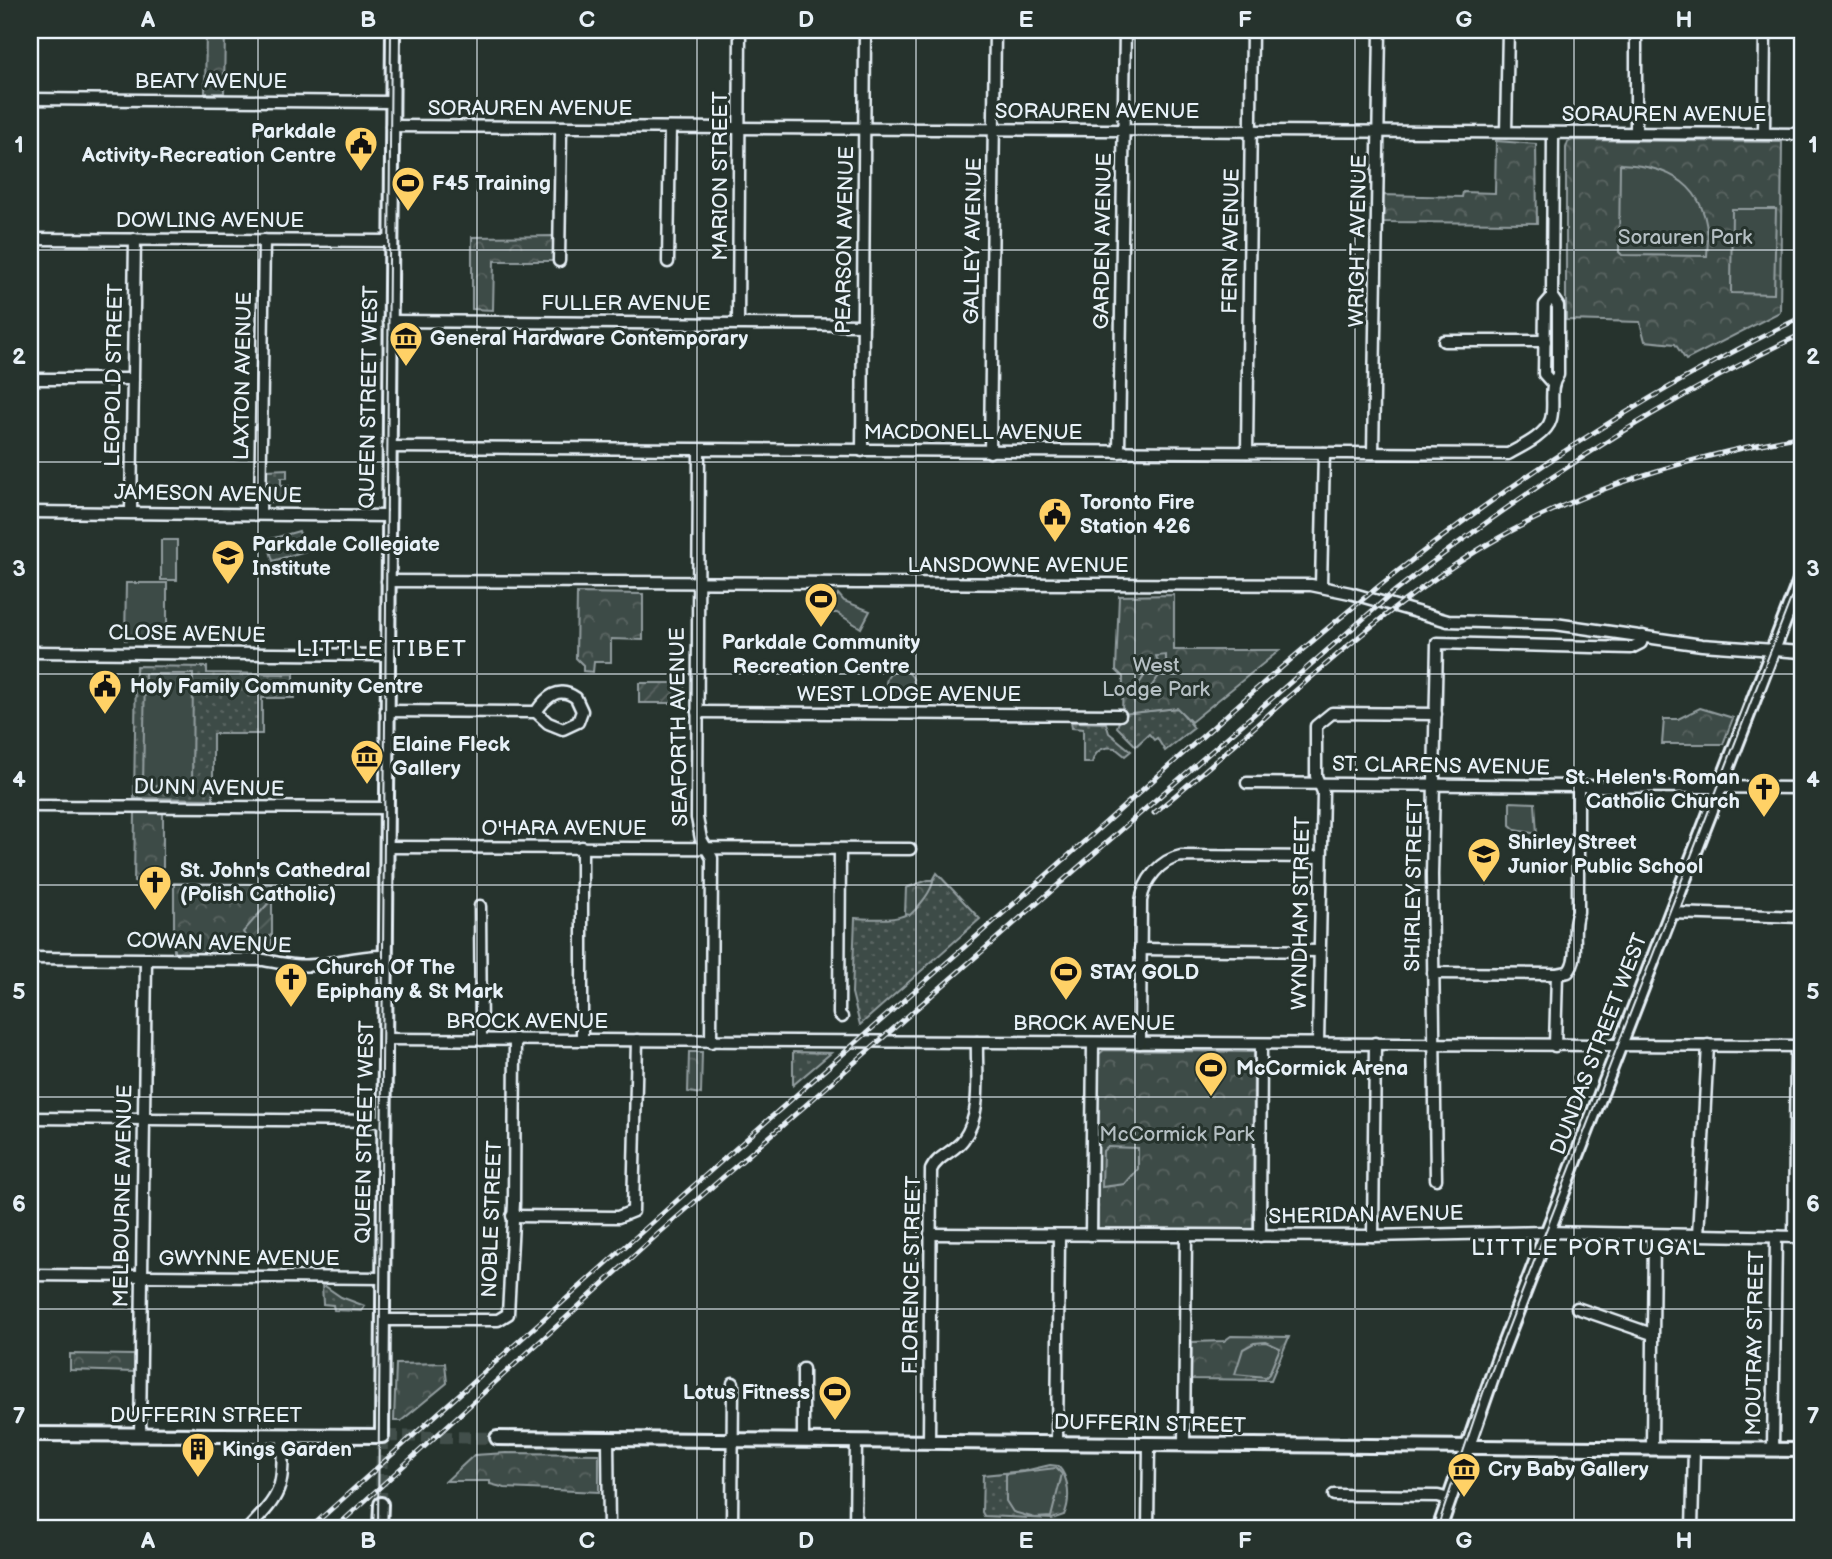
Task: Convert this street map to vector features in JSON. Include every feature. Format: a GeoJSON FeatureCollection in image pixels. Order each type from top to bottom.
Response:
{"type":"FeatureCollection","features":[{"type":"Feature","properties":{"kind":"main road","name":"QUEEN STREET WEST"},"geometry":{"type":"LineString","coordinates":[[382,1436],[387,516],[393,30]]}},
{"type":"Feature","properties":{"kind":"main road","name":"DUNDAS STREET WEST"},"geometry":{"type":"LineString","coordinates":[[1439,1529],[1466,1446],[1547,1233],[1802,575]]}},
{"type":"Feature","properties":{"kind":"main road","name":"DUFFERIN STREET"},"geometry":{"type":"LineString","coordinates":[[30,1434],[382,1436]]}},
{"type":"Feature","properties":{"kind":"main road","name":"DUFFERIN STREET"},"geometry":{"type":"LineString","coordinates":[[497,1438],[1802,1450]]}},
{"type":"Feature","properties":{"kind":"main road"},"geometry":{"type":"LineString","coordinates":[[380,1504],[380,1529]]}},
{"type":"Feature","properties":{"kind":"street","name":"MARION STREET"},"geometry":{"type":"LineString","coordinates":[[737,323],[740,30]]}},
{"type":"Feature","properties":{"kind":"street","name":"PEARSON AVENUE"},"geometry":{"type":"LineString","coordinates":[[862,451],[865,30]]}},
{"type":"Feature","properties":{"kind":"street","name":"GALLEY AVENUE"},"geometry":{"type":"LineString","coordinates":[[990,452],[995,30]]}},
{"type":"Feature","properties":{"kind":"street","name":"GARDEN AVENUE"},"geometry":{"type":"LineString","coordinates":[[1119,452],[1125,30]]}},
{"type":"Feature","properties":{"kind":"street","name":"FERN AVENUE"},"geometry":{"type":"LineString","coordinates":[[1247,452],[1252,30]]}},
{"type":"Feature","properties":{"kind":"street","name":"WRIGHT AVENUE"},"geometry":{"type":"LineString","coordinates":[[1373,453],[1380,30]]}},
{"type":"Feature","properties":{"kind":"street"},"geometry":{"type":"LineString","coordinates":[[1506,132],[1508,30]]}},
{"type":"Feature","properties":{"kind":"street"},"geometry":{"type":"LineString","coordinates":[[1636,30],[1636,133]]}},
{"type":"Feature","properties":{"kind":"street"},"geometry":{"type":"LineString","coordinates":[[1763,133],[1765,30]]}},
{"type":"Feature","properties":{"kind":"street","name":"BEATY AVENUE"},"geometry":{"type":"LineString","coordinates":[[30,99],[392,102]]}},
{"type":"Feature","properties":{"kind":"street","name":"SORAUREN AVENUE"},"geometry":{"type":"LineString","coordinates":[[391,126],[1802,134]]}},
{"type":"Feature","properties":{"kind":"street"},"geometry":{"type":"LineString","coordinates":[[559,261],[561,128]]}},
{"type":"Feature","properties":{"kind":"street"},"geometry":{"type":"LineString","coordinates":[[668,262],[670,128]]}},
{"type":"Feature","properties":{"kind":"street"},"geometry":{"type":"LineString","coordinates":[[1552,297],[1545,305],[1545,374],[1552,383],[1558,375],[1558,306],[1552,297],[1553,132]]}},
{"type":"Feature","properties":{"kind":"street","name":"DOWLING AVENUE"},"geometry":{"type":"LineString","coordinates":[[30,239],[391,241]]}},
{"type":"Feature","properties":{"kind":"street","name":"LEOPOLD STREET"},"geometry":{"type":"LineString","coordinates":[[131,512],[135,239]]}},
{"type":"Feature","properties":{"kind":"street","name":"LAXTON AVENUE"},"geometry":{"type":"LineString","coordinates":[[260,513],[264,240]]}},
{"type":"Feature","properties":{"kind":"street","name":"FULLER AVENUE"},"geometry":{"type":"LineString","coordinates":[[389,321],[863,325]]}},
{"type":"Feature","properties":{"kind":"street"},"geometry":{"type":"LineString","coordinates":[[1444,341],[1545,341]]}},
{"type":"Feature","properties":{"kind":"street"},"geometry":{"type":"LineString","coordinates":[[30,379],[133,379]]}},
{"type":"Feature","properties":{"kind":"street","name":"MACDONELL AVENUE"},"geometry":{"type":"LineString","coordinates":[[388,447],[1507,454],[1529,442],[1548,425],[1551,418],[1552,383]]}},
{"type":"Feature","properties":{"kind":"street","name":"SEAFORTH AVENUE"},"geometry":{"type":"LineString","coordinates":[[699,450],[697,818],[701,839],[712,858],[711,1042]]}},
{"type":"Feature","properties":{"kind":"street"},"geometry":{"type":"LineString","coordinates":[[1321,586],[1324,453]]}},
{"type":"Feature","properties":{"kind":"street","name":"JAMESON AVENUE"},"geometry":{"type":"LineString","coordinates":[[30,512],[387,516]]}},
{"type":"Feature","properties":{"kind":"street","name":"LANSDOWNE AVENUE"},"geometry":{"type":"LineString","coordinates":[[387,581],[1321,586],[1448,621],[1555,624],[1702,645],[1802,652]]}},
{"type":"Feature","properties":{"kind":"street","name":"SHIRLEY STREET"},"geometry":{"type":"LineString","coordinates":[[1436,1179],[1433,973],[1437,643],[1631,648],[1641,643],[1643,636]]}},
{"type":"Feature","properties":{"kind":"street","name":"CLOSE AVENUE"},"geometry":{"type":"LineString","coordinates":[[30,652],[386,655]]}},
{"type":"Feature","properties":{"kind":"street"},"geometry":{"type":"LineString","coordinates":[[386,711],[536,712],[548,723],[563,729],[578,722],[582,711],[576,698],[562,692],[552,695],[536,712]]}},
{"type":"Feature","properties":{"kind":"street","name":"WEST LODGE AVENUE"},"geometry":{"type":"LineString","coordinates":[[697,712],[1120,715]]}},
{"type":"Feature","properties":{"kind":"street","name":"WYNDHAM STREET"},"geometry":{"type":"LineString","coordinates":[[1318,1043],[1323,792],[1316,776],[1316,726],[1327,714],[1436,714]]}},
{"type":"Feature","properties":{"kind":"street","name":"ST. CLARENS AVENUE"},"geometry":{"type":"LineString","coordinates":[[1247,783],[1802,788]]}},
{"type":"Feature","properties":{"kind":"street"},"geometry":{"type":"LineString","coordinates":[[1433,973],[1557,974],[1568,972],[1573,966],[1574,920],[1578,912],[1578,787]]}},
{"type":"Feature","properties":{"kind":"street","name":"DUNN AVENUE"},"geometry":{"type":"LineString","coordinates":[[30,806],[387,808]]}},
{"type":"Feature","properties":{"kind":"street","name":"O'HARA AVENUE"},"geometry":{"type":"LineString","coordinates":[[386,847],[910,849]]}},
{"type":"Feature","properties":{"kind":"street"},"geometry":{"type":"LineString","coordinates":[[582,847],[582,1040]]}},
{"type":"Feature","properties":{"kind":"street"},"geometry":{"type":"LineString","coordinates":[[840,850],[839,1014],[842,1017]]}},
{"type":"Feature","properties":{"kind":"street"},"geometry":{"type":"LineString","coordinates":[[1140,1043],[1142,892],[1155,872],[1173,857],[1321,857]]}},
{"type":"Feature","properties":{"kind":"street"},"geometry":{"type":"LineString","coordinates":[[480,906],[481,1040]]}},
{"type":"Feature","properties":{"kind":"street"},"geometry":{"type":"LineString","coordinates":[[1670,913],[1802,917]]}},
{"type":"Feature","properties":{"kind":"street"},"geometry":{"type":"LineString","coordinates":[[1140,949],[1319,951]]}},
{"type":"Feature","properties":{"kind":"street","name":"COWAN AVENUE"},"geometry":{"type":"LineString","coordinates":[[30,958],[264,960],[293,966],[313,965],[350,957],[386,956]]}},
{"type":"Feature","properties":{"kind":"street","name":"MELBOURNE AVENUE"},"geometry":{"type":"LineString","coordinates":[[140,1434],[146,959]]}},
{"type":"Feature","properties":{"kind":"street"},"geometry":{"type":"LineString","coordinates":[[1555,1046],[1557,974]]}},
{"type":"Feature","properties":{"kind":"street","name":"BROCK AVENUE"},"geometry":{"type":"LineString","coordinates":[[385,1039],[1799,1046]]}},
{"type":"Feature","properties":{"kind":"street","name":"NOBLE STREET"},"geometry":{"type":"LineString","coordinates":[[383,1320],[505,1318],[509,1309],[515,1039]]}},
{"type":"Feature","properties":{"kind":"street"},"geometry":{"type":"LineString","coordinates":[[512,1216],[628,1215],[635,1206],[637,1041]]}},
{"type":"Feature","properties":{"kind":"street","name":"FLORENCE STREET"},"geometry":{"type":"LineString","coordinates":[[929,1441],[931,1170],[938,1160],[966,1136],[975,1113],[977,1042]]}},
{"type":"Feature","properties":{"kind":"street"},"geometry":{"type":"LineString","coordinates":[[1091,1236],[1093,1043]]}},
{"type":"Feature","properties":{"kind":"street"},"geometry":{"type":"LineString","coordinates":[[1373,1236],[1375,1043]]}},
{"type":"Feature","properties":{"kind":"street"},"geometry":{"type":"LineString","coordinates":[[1260,1236],[1261,1044]]}},
{"type":"Feature","properties":{"kind":"street"},"geometry":{"type":"LineString","coordinates":[[1698,1236],[1708,1045]]}},
{"type":"Feature","properties":{"kind":"street","name":"MOUTRAY STREET"},"geometry":{"type":"LineString","coordinates":[[1798,1237],[1799,1046]]}},
{"type":"Feature","properties":{"kind":"street"},"geometry":{"type":"LineString","coordinates":[[30,1118],[385,1121]]}},
{"type":"Feature","properties":{"kind":"street","name":"SHERIDAN AVENUE"},"geometry":{"type":"LineString","coordinates":[[930,1234],[1185,1237],[1547,1233],[1798,1237]]}},
{"type":"Feature","properties":{"kind":"street"},"geometry":{"type":"LineString","coordinates":[[1652,1448],[1654,1235]]}},
{"type":"Feature","properties":{"kind":"street"},"geometry":{"type":"LineString","coordinates":[[1057,1442],[1059,1236]]}},
{"type":"Feature","properties":{"kind":"street"},"geometry":{"type":"LineString","coordinates":[[1184,1444],[1185,1237]]}},
{"type":"Feature","properties":{"kind":"street","name":"MOUTRAY STREET"},"geometry":{"type":"LineString","coordinates":[[1773,1450],[1776,1237]]}},
{"type":"Feature","properties":{"kind":"street","name":"GWYNNE AVENUE"},"geometry":{"type":"LineString","coordinates":[[30,1275],[383,1278]]}},
{"type":"Feature","properties":{"kind":"street"},"geometry":{"type":"LineString","coordinates":[[1577,1308],[1652,1334]]}},
{"type":"Feature","properties":{"kind":"street"},"geometry":{"type":"LineString","coordinates":[[803,1369],[803,1440]]}},
{"type":"Feature","properties":{"kind":"street"},"geometry":{"type":"LineString","coordinates":[[732,1529],[733,1383]]}},
{"type":"Feature","properties":{"kind":"street"},"geometry":{"type":"LineString","coordinates":[[248,1529],[272,1504],[282,1488],[283,1435]]}},
{"type":"Feature","properties":{"kind":"street"},"geometry":{"type":"LineString","coordinates":[[608,1439],[609,1529]]}},
{"type":"Feature","properties":{"kind":"street"},"geometry":{"type":"LineString","coordinates":[[855,1529],[856,1441]]}},
{"type":"Feature","properties":{"kind":"street"},"geometry":{"type":"LineString","coordinates":[[1148,1529],[1149,1444]]}},
{"type":"Feature","properties":{"kind":"street"},"geometry":{"type":"LineString","coordinates":[[1692,1529],[1694,1449]]}},
{"type":"Feature","properties":{"kind":"street"},"geometry":{"type":"LineString","coordinates":[[1334,1495],[1438,1496],[1449,1499]]}},
{"type":"Feature","properties":{"kind":"green space"},"geometry":{"type":"Polygon","coordinates":[[[206,30],[225,30],[224,93],[205,93],[206,30]]]}},
{"type":"Feature","properties":{"kind":"green space"},"geometry":{"type":"Polygon","coordinates":[[[1496,141],[1536,144],[1537,223],[1383,222],[1383,195],[1462,197],[1463,192],[1495,193],[1496,141]]]}},
{"type":"Feature","properties":{"kind":"green space","name":"Sorauren Park"},"geometry":{"type":"Polygon","coordinates":[[[1568,142],[1782,142],[1780,312],[1686,360],[1675,344],[1645,341],[1640,322],[1566,320],[1566,148],[1568,142]]]}},
{"type":"Feature","properties":{"kind":"green space"},"geometry":{"type":"Polygon","coordinates":[[[1620,164],[1659,170],[1688,187],[1698,200],[1704,215],[1707,256],[1622,255],[1619,252],[1620,164]]]}},
{"type":"Feature","properties":{"kind":"green space"},"geometry":{"type":"Polygon","coordinates":[[[1732,209],[1776,209],[1774,294],[1731,293],[1732,209]]]}},
{"type":"Feature","properties":{"kind":"green space"},"geometry":{"type":"Polygon","coordinates":[[[553,236],[553,261],[494,261],[493,310],[472,309],[472,237],[553,236]]]}},
{"type":"Feature","properties":{"kind":"green space"},"geometry":{"type":"Polygon","coordinates":[[[287,469],[287,478],[281,478],[281,486],[289,486],[288,498],[282,503],[271,502],[267,497],[267,470],[287,469]]]}},
{"type":"Feature","properties":{"kind":"green space"},"geometry":{"type":"Polygon","coordinates":[[[299,531],[305,551],[273,561],[267,540],[299,531]]]}},
{"type":"Feature","properties":{"kind":"green space"},"geometry":{"type":"Polygon","coordinates":[[[161,540],[177,540],[177,580],[161,580],[161,540]]]}},
{"type":"Feature","properties":{"kind":"green space"},"geometry":{"type":"Polygon","coordinates":[[[126,583],[167,583],[167,640],[125,640],[126,583]]]}},
{"type":"Feature","properties":{"kind":"green space"},"geometry":{"type":"Polygon","coordinates":[[[577,593],[643,594],[643,640],[611,639],[611,662],[594,662],[593,672],[583,671],[583,665],[576,658],[577,593]]]}},
{"type":"Feature","properties":{"kind":"green space"},"geometry":{"type":"Polygon","coordinates":[[[838,594],[844,601],[870,611],[861,628],[837,613],[830,613],[838,594]]]}},
{"type":"Feature","properties":{"kind":"green space","name":"West Lodge Park"},"geometry":{"type":"Polygon","coordinates":[[[1174,595],[1174,650],[1280,650],[1191,722],[1177,708],[1122,714],[1123,677],[1116,670],[1119,596],[1174,595]]]}},
{"type":"Feature","properties":{"kind":"green space"},"geometry":{"type":"Polygon","coordinates":[[[1166,655],[1166,673],[1161,673],[1146,694],[1145,701],[1136,699],[1139,684],[1152,664],[1156,668],[1159,665],[1156,656],[1166,655]]]}},
{"type":"Feature","properties":{"kind":"green space"},"geometry":{"type":"Polygon","coordinates":[[[136,666],[207,667],[207,673],[294,674],[294,698],[262,698],[262,734],[213,734],[213,799],[134,798],[136,666]]]}},
{"type":"Feature","properties":{"kind":"green space"},"geometry":{"type":"Polygon","coordinates":[[[900,670],[910,674],[914,684],[910,694],[900,698],[890,694],[886,684],[890,674],[900,670]]]}},
{"type":"Feature","properties":{"kind":"green space"},"geometry":{"type":"Polygon","coordinates":[[[145,674],[193,674],[192,786],[143,785],[145,674]]]}},
{"type":"Feature","properties":{"kind":"green space"},"geometry":{"type":"Polygon","coordinates":[[[639,683],[684,683],[684,703],[639,703],[639,683]]]}},
{"type":"Feature","properties":{"kind":"green space"},"geometry":{"type":"Polygon","coordinates":[[[1178,708],[1194,728],[1165,751],[1157,738],[1154,740],[1149,734],[1136,746],[1117,727],[1122,714],[1178,708]]]}},
{"type":"Feature","properties":{"kind":"green space"},"geometry":{"type":"Polygon","coordinates":[[[1700,708],[1733,718],[1723,744],[1662,744],[1664,719],[1678,719],[1700,708]]]}},
{"type":"Feature","properties":{"kind":"green space"},"geometry":{"type":"Polygon","coordinates":[[[1071,722],[1106,723],[1109,733],[1131,751],[1125,756],[1115,748],[1107,748],[1097,752],[1092,763],[1083,763],[1083,729],[1072,728],[1071,722]]]}},
{"type":"Feature","properties":{"kind":"green space"},"geometry":{"type":"Polygon","coordinates":[[[1510,802],[1535,803],[1537,834],[1516,830],[1510,825],[1510,802]]]}},
{"type":"Feature","properties":{"kind":"green space"},"geometry":{"type":"Polygon","coordinates":[[[135,813],[163,813],[163,882],[134,882],[135,813]]]}},
{"type":"Feature","properties":{"kind":"green space"},"geometry":{"type":"Polygon","coordinates":[[[937,873],[980,919],[860,1025],[852,993],[855,918],[888,919],[907,914],[921,900],[937,873]]]}},
{"type":"Feature","properties":{"kind":"green space"},"geometry":{"type":"Polygon","coordinates":[[[933,880],[931,889],[910,915],[905,914],[906,888],[933,880]]]}},
{"type":"Feature","properties":{"kind":"green space"},"geometry":{"type":"Polygon","coordinates":[[[174,883],[272,884],[272,948],[258,948],[257,954],[174,953],[174,883]]]}},
{"type":"Feature","properties":{"kind":"green space"},"geometry":{"type":"Polygon","coordinates":[[[272,899],[272,934],[264,942],[249,942],[243,932],[272,899]]]}},
{"type":"Feature","properties":{"kind":"green space","name":"McCormick Park"},"geometry":{"type":"Polygon","coordinates":[[[1104,1050],[1254,1052],[1253,1229],[1098,1228],[1098,1055],[1104,1050]]]}},
{"type":"Feature","properties":{"kind":"green space"},"geometry":{"type":"Polygon","coordinates":[[[689,1052],[702,1052],[701,1094],[688,1092],[689,1052]]]}},
{"type":"Feature","properties":{"kind":"green space"},"geometry":{"type":"Polygon","coordinates":[[[793,1052],[831,1053],[793,1085],[793,1052]]]}},
{"type":"Feature","properties":{"kind":"green space"},"geometry":{"type":"Polygon","coordinates":[[[1107,1147],[1138,1148],[1138,1169],[1125,1184],[1102,1187],[1103,1151],[1107,1147]]]}},
{"type":"Feature","properties":{"kind":"green space"},"geometry":{"type":"Polygon","coordinates":[[[322,1284],[341,1297],[365,1306],[362,1311],[334,1310],[333,1305],[323,1304],[322,1284]]]}},
{"type":"Feature","properties":{"kind":"green space"},"geometry":{"type":"Polygon","coordinates":[[[1231,1336],[1289,1337],[1271,1380],[1191,1379],[1192,1342],[1224,1341],[1231,1336]]]}},
{"type":"Feature","properties":{"kind":"green space"},"geometry":{"type":"Polygon","coordinates":[[[1266,1342],[1280,1348],[1269,1374],[1266,1377],[1235,1374],[1243,1349],[1254,1343],[1266,1342]]]}},
{"type":"Feature","properties":{"kind":"green space"},"geometry":{"type":"Polygon","coordinates":[[[70,1354],[134,1355],[134,1372],[70,1370],[70,1354]]]}},
{"type":"Feature","properties":{"kind":"green space"},"geometry":{"type":"Polygon","coordinates":[[[445,1363],[447,1383],[401,1421],[394,1421],[396,1364],[445,1363]]]}},
{"type":"Feature","properties":{"kind":"green space"},"geometry":{"type":"Polygon","coordinates":[[[599,1454],[599,1492],[505,1488],[490,1484],[490,1481],[446,1481],[474,1455],[599,1454]]]}},
{"type":"Feature","properties":{"kind":"green space"},"geometry":{"type":"Polygon","coordinates":[[[1058,1466],[1067,1482],[1068,1503],[1064,1515],[1052,1519],[984,1516],[983,1475],[1058,1466]]]}},
{"type":"Feature","properties":{"kind":"green space"},"geometry":{"type":"Polygon","coordinates":[[[1056,1468],[1062,1474],[1051,1517],[1035,1518],[1013,1512],[1006,1501],[1006,1474],[1056,1468]]]}},
{"type":"Feature","properties":{"kind":"tunnel"},"geometry":{"type":"LineString","coordinates":[[381,1504],[382,1436],[497,1438]]}},
{"type":"Feature","properties":{"kind":"tram line"},"geometry":{"type":"LineString","coordinates":[[378,1529],[391,30]]}},
{"type":"Feature","properties":{"kind":"tram line"},"geometry":{"type":"LineString","coordinates":[[1437,1529],[1483,1393],[1802,570]]}},
{"type":"Feature","properties":{"kind":"railway"},"geometry":{"type":"LineString","coordinates":[[309,1529],[1204,735],[1378,587],[1478,511],[1582,440],[1690,375],[1802,317]]}},
{"type":"Feature","properties":{"kind":"railway"},"geometry":{"type":"LineString","coordinates":[[334,1529],[658,1234],[1395,591],[1443,554],[1591,451],[1695,389],[1802,334]]}},
{"type":"Feature","properties":{"kind":"railway"},"geometry":{"type":"LineString","coordinates":[[1154,813],[1316,672],[1400,604],[1488,544],[1563,506],[1640,476],[1721,453],[1802,436]]}},
{"type":"Feature","properties":{"kind":"place","name":"Parkdale Activity-Recreation Centre"},"geometry":{"type":"Point","coordinates":[361,173]}},
{"type":"Feature","properties":{"kind":"place","name":"F45 Training"},"geometry":{"type":"Point","coordinates":[408,213]}},
{"type":"Feature","properties":{"kind":"place","name":"General Hardware Contemporary"},"geometry":{"type":"Point","coordinates":[406,368]}},
{"type":"Feature","properties":{"kind":"place","name":"Toronto Fire Station 426"},"geometry":{"type":"Point","coordinates":[1055,544]}},
{"type":"Feature","properties":{"kind":"place","name":"Parkdale Collegiate Institute"},"geometry":{"type":"Point","coordinates":[228,586]}},
{"type":"Feature","properties":{"kind":"place","name":"Parkdale Community Recreation Centre"},"geometry":{"type":"Point","coordinates":[821,629]}},
{"type":"Feature","properties":{"kind":"place","name":"Holy Family Community Centre"},"geometry":{"type":"Point","coordinates":[105,716]}},
{"type":"Feature","properties":{"kind":"place","name":"Elaine Fleck Gallery"},"geometry":{"type":"Point","coordinates":[367,786]}},
{"type":"Feature","properties":{"kind":"place","name":"St. Helen's Roman Catholic Church"},"geometry":{"type":"Point","coordinates":[1764,819]}},
{"type":"Feature","properties":{"kind":"place","name":"Shirley Street Junior Public School"},"geometry":{"type":"Point","coordinates":[1484,884]}},
{"type":"Feature","properties":{"kind":"place","name":"St. John's Cathedral (Polish Catholic)"},"geometry":{"type":"Point","coordinates":[155,912]}},
{"type":"Feature","properties":{"kind":"place","name":"STAY GOLD"},"geometry":{"type":"Point","coordinates":[1066,1002]}},
{"type":"Feature","properties":{"kind":"place","name":"Church Of The Epiphany & St Mark"},"geometry":{"type":"Point","coordinates":[291,1009]}},
{"type":"Feature","properties":{"kind":"place","name":"McCormick Arena"},"geometry":{"type":"Point","coordinates":[1211,1098]}},
{"type":"Feature","properties":{"kind":"place","name":"Lotus Fitness"},"geometry":{"type":"Point","coordinates":[835,1422]}},
{"type":"Feature","properties":{"kind":"place","name":"Kings Garden"},"geometry":{"type":"Point","coordinates":[198,1479]}},
{"type":"Feature","properties":{"kind":"place","name":"Cry Baby Gallery"},"geometry":{"type":"Point","coordinates":[1464,1499]}},
{"type":"Feature","properties":{"kind":"district","name":"LITTLE TIBET"},"geometry":{"type":"Point","coordinates":[382,649]}},
{"type":"Feature","properties":{"kind":"district","name":"LITTLE PORTUGAL"},"geometry":{"type":"Point","coordinates":[1589,1248]}}]}
